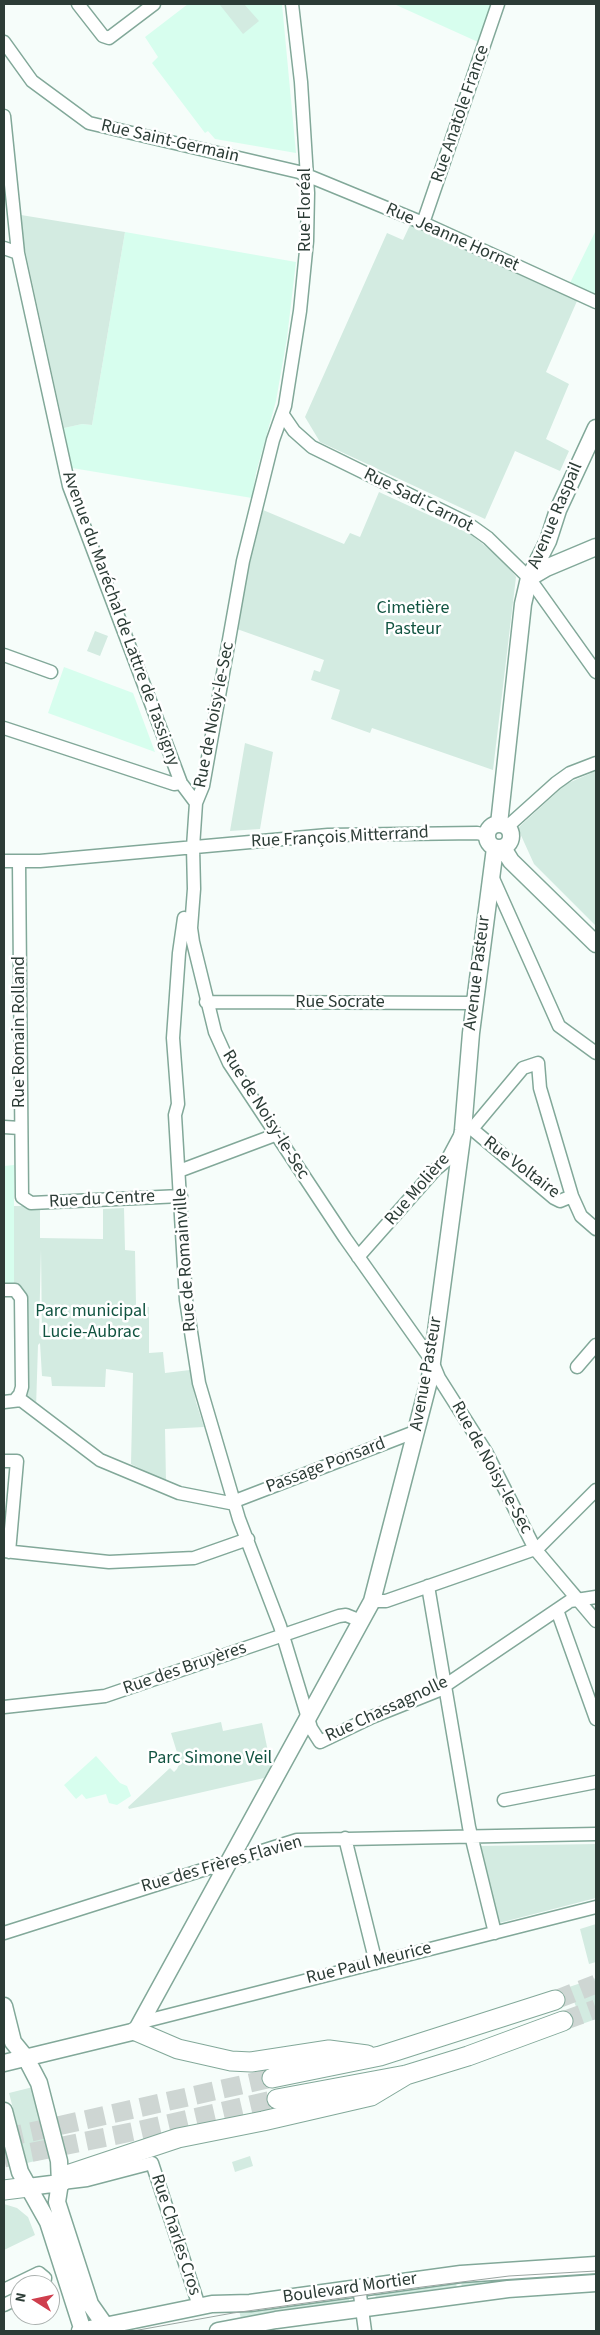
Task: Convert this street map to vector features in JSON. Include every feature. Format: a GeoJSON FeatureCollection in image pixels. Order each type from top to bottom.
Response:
{"type":"FeatureCollection","features":[{"type":"Feature","properties":{"kind":"highway"},"geometry":{"type":"LineString","coordinates":[[272,2078],[380,2056],[555,2000]]}},
{"type":"Feature","properties":{"kind":"highway"},"geometry":{"type":"LineString","coordinates":[[276,2099],[406,2075],[468,2056],[564,2021]]}},
{"type":"Feature","properties":{"kind":"highway"},"geometry":{"type":"LineString","coordinates":[[139,2026],[178,2049],[231,2061],[251,2062],[330,2050],[380,2056]]}},
{"type":"Feature","properties":{"kind":"highway"},"geometry":{"type":"LineString","coordinates":[[60,2183],[70,2174],[178,2138],[371,2096],[406,2075]]}},
{"type":"Feature","properties":{"kind":"highway"},"geometry":{"type":"LineString","coordinates":[[4,2190],[28,2188]]}},
{"type":"Feature","properties":{"kind":"main road","name":"Avenue Raspail"},"geometry":{"type":"LineString","coordinates":[[529,578],[553,529],[558,510],[596,428]]}},
{"type":"Feature","properties":{"kind":"main road"},"geometry":{"type":"LineString","coordinates":[[596,547],[546,568],[529,578],[523,604],[503,825],[492,826],[495,843],[596,944]]}},
{"type":"Feature","properties":{"kind":"main road","name":"Avenue Pasteur"},"geometry":{"type":"LineString","coordinates":[[139,2026],[372,1601],[417,1431],[432,1360],[467,1129],[475,1004],[495,843],[509,844],[511,836],[503,825]]}},
{"type":"Feature","properties":{"kind":"main road"},"geometry":{"type":"LineString","coordinates":[[4,2006],[12,2042],[26,2058],[38,2083],[59,2161],[60,2183],[57,2202],[90,2304],[107,2328]]}},
{"type":"Feature","properties":{"kind":"main road"},"geometry":{"type":"LineString","coordinates":[[4,2063],[139,2026]]}},
{"type":"Feature","properties":{"kind":"main road"},"geometry":{"type":"LineString","coordinates":[[4,2112],[20,2172],[46,2218],[65,2271],[82,2331]]}},
{"type":"Feature","properties":{"kind":"main road"},"geometry":{"type":"LineString","coordinates":[[28,2188],[60,2183]]}},
{"type":"Feature","properties":{"kind":"main road","name":"Boulevard Mortier"},"geometry":{"type":"LineString","coordinates":[[82,2331],[107,2328],[199,2306],[250,2303],[461,2274],[596,2265]]}},
{"type":"Feature","properties":{"kind":"main road","name":"Boulevard Mortier"},"geometry":{"type":"LineString","coordinates":[[218,2331],[276,2326],[362,2308],[508,2289],[596,2283]]}},
{"type":"Feature","properties":{"kind":"street"},"geometry":{"type":"LineString","coordinates":[[78,4],[103,36],[109,38],[154,4]]}},
{"type":"Feature","properties":{"kind":"street","name":"Rue Floréal"},"geometry":{"type":"LineString","coordinates":[[283,415],[294,359],[307,241],[307,175],[301,82],[292,4]]}},
{"type":"Feature","properties":{"kind":"street","name":"Rue Anatole France"},"geometry":{"type":"LineString","coordinates":[[423,223],[498,4]]}},
{"type":"Feature","properties":{"kind":"street","name":"Rue Saint-Germain"},"geometry":{"type":"LineString","coordinates":[[4,42],[32,81],[89,123],[307,175]]}},
{"type":"Feature","properties":{"kind":"street","name":"Avenue du Maréchal de Lattre de Tassigny"},"geometry":{"type":"LineString","coordinates":[[4,116],[18,253],[69,486],[181,783],[196,803]]}},
{"type":"Feature","properties":{"kind":"street","name":"Rue Jeanne Hornet"},"geometry":{"type":"LineString","coordinates":[[307,175],[423,223],[596,302]]}},
{"type":"Feature","properties":{"kind":"street"},"geometry":{"type":"LineString","coordinates":[[4,248],[18,253]]}},
{"type":"Feature","properties":{"kind":"street","name":"Rue Sadi Carnot"},"geometry":{"type":"LineString","coordinates":[[283,415],[301,438],[318,451],[467,523],[501,548],[529,578],[596,672]]}},
{"type":"Feature","properties":{"kind":"street","name":"Rue de Noisy-le-Sec"},"geometry":{"type":"LineString","coordinates":[[283,415],[273,440],[243,561],[203,786],[196,803],[192,847],[194,889],[191,928],[187,942],[215,1032],[229,1063],[358,1257],[432,1360],[439,1378],[486,1452],[535,1549],[596,1621]]}},
{"type":"Feature","properties":{"kind":"street"},"geometry":{"type":"LineString","coordinates":[[4,655],[51,672]]}},
{"type":"Feature","properties":{"kind":"street"},"geometry":{"type":"LineString","coordinates":[[4,728],[174,784],[181,783]]}},
{"type":"Feature","properties":{"kind":"street"},"geometry":{"type":"LineString","coordinates":[[503,825],[570,773],[596,762]]}},
{"type":"Feature","properties":{"kind":"street","name":"Rue François Mitterrand"},"geometry":{"type":"LineString","coordinates":[[4,861],[19,862],[328,835],[477,833],[495,843]]}},
{"type":"Feature","properties":{"kind":"street","name":"Rue Romain Rolland"},"geometry":{"type":"LineString","coordinates":[[19,862],[20,1192],[24,1200]]}},
{"type":"Feature","properties":{"kind":"street"},"geometry":{"type":"LineString","coordinates":[[491,874],[559,1026],[596,1053]]}},
{"type":"Feature","properties":{"kind":"street","name":"Rue de Romainville"},"geometry":{"type":"LineString","coordinates":[[187,942],[173,1038],[186,1300],[199,1383],[235,1502],[283,1635],[308,1716]]}},
{"type":"Feature","properties":{"kind":"street","name":"Rue Socrate"},"geometry":{"type":"LineString","coordinates":[[206,1002],[475,1004]]}},
{"type":"Feature","properties":{"kind":"street","name":"Rue Molière"},"geometry":{"type":"LineString","coordinates":[[358,1257],[435,1170],[447,1160],[467,1129],[523,1068],[538,1063],[540,1088],[572,1196]]}},
{"type":"Feature","properties":{"kind":"street"},"geometry":{"type":"LineString","coordinates":[[4,1127],[20,1128]]}},
{"type":"Feature","properties":{"kind":"street","name":"Rue Voltaire"},"geometry":{"type":"LineString","coordinates":[[467,1129],[554,1198],[560,1201],[572,1196]]}},
{"type":"Feature","properties":{"kind":"street"},"geometry":{"type":"LineString","coordinates":[[179,1171],[276,1135]]}},
{"type":"Feature","properties":{"kind":"street","name":"Rue du Centre"},"geometry":{"type":"LineString","coordinates":[[24,1200],[31,1203],[181,1196]]}},
{"type":"Feature","properties":{"kind":"street"},"geometry":{"type":"LineString","coordinates":[[572,1196],[581,1216],[596,1229]]}},
{"type":"Feature","properties":{"kind":"street"},"geometry":{"type":"LineString","coordinates":[[4,1290],[11,1289],[19,1293],[21,1298],[22,1387],[20,1394],[13,1401],[100,1460],[178,1493],[235,1502]]}},
{"type":"Feature","properties":{"kind":"street"},"geometry":{"type":"LineString","coordinates":[[577,1367],[596,1345]]}},
{"type":"Feature","properties":{"kind":"street","name":"Passage Ponsard"},"geometry":{"type":"LineString","coordinates":[[235,1502],[417,1431]]}},
{"type":"Feature","properties":{"kind":"street"},"geometry":{"type":"LineString","coordinates":[[4,1461],[17,1461],[6,1551],[109,1562],[175,1559],[194,1558],[248,1539]]}},
{"type":"Feature","properties":{"kind":"street"},"geometry":{"type":"LineString","coordinates":[[372,1601],[386,1600],[535,1549],[541,1546],[596,1490]]}},
{"type":"Feature","properties":{"kind":"street"},"geometry":{"type":"LineString","coordinates":[[428,1586],[471,1837],[495,1932]]}},
{"type":"Feature","properties":{"kind":"street","name":"Rue Chassagnolle"},"geometry":{"type":"LineString","coordinates":[[308,1716],[320,1742],[445,1686],[557,1610],[578,1600],[596,1597]]}},
{"type":"Feature","properties":{"kind":"street"},"geometry":{"type":"LineString","coordinates":[[557,1610],[596,1719]]}},
{"type":"Feature","properties":{"kind":"street","name":"Rue des Bruyères"},"geometry":{"type":"LineString","coordinates":[[4,1707],[105,1696],[346,1615],[361,1620]]}},
{"type":"Feature","properties":{"kind":"street"},"geometry":{"type":"LineString","coordinates":[[504,1800],[596,1782]]}},
{"type":"Feature","properties":{"kind":"street","name":"Rue des Frères Flavien"},"geometry":{"type":"LineString","coordinates":[[4,1933],[297,1840],[596,1834]]}},
{"type":"Feature","properties":{"kind":"street"},"geometry":{"type":"LineString","coordinates":[[345,1838],[376,1962]]}},
{"type":"Feature","properties":{"kind":"street","name":"Rue Paul Meurice"},"geometry":{"type":"LineString","coordinates":[[139,2026],[376,1962],[596,1906]]}},
{"type":"Feature","properties":{"kind":"street","name":"Rue Charles Cros"},"geometry":{"type":"LineString","coordinates":[[60,2183],[87,2180],[152,2163],[199,2306]]}},
{"type":"Feature","properties":{"kind":"street"},"geometry":{"type":"LineString","coordinates":[[57,2275],[65,2271]]}},
{"type":"Feature","properties":{"kind":"street"},"geometry":{"type":"LineString","coordinates":[[359,2287],[365,2331]]}},
{"type":"Feature","properties":{"kind":"shaded area"},"geometry":{"type":"Polygon","coordinates":[[[188,4],[282,4],[296,153],[215,139],[208,131],[205,133],[152,63],[158,57],[145,37],[188,4]]]}},
{"type":"Feature","properties":{"kind":"shaded area"},"geometry":{"type":"Polygon","coordinates":[[[394,4],[491,4],[478,42],[394,4]]]}},
{"type":"Feature","properties":{"kind":"shaded area"},"geometry":{"type":"Polygon","coordinates":[[[596,230],[596,295],[570,283],[596,230]]]}},
{"type":"Feature","properties":{"kind":"shaded area"},"geometry":{"type":"Polygon","coordinates":[[[125,232],[296,262],[287,338],[276,401],[256,473],[252,498],[72,468],[64,428],[82,424],[92,425],[125,232]]]}},
{"type":"Feature","properties":{"kind":"shaded area"},"geometry":{"type":"Polygon","coordinates":[[[64,667],[133,693],[155,752],[48,713],[64,667]]]}},
{"type":"Feature","properties":{"kind":"shaded area"},"geometry":{"type":"Polygon","coordinates":[[[14,1165],[14,1282],[11,1285],[4,1286],[4,1166],[14,1165]]]}},
{"type":"Feature","properties":{"kind":"shaded area"},"geometry":{"type":"Polygon","coordinates":[[[96,1756],[120,1783],[127,1786],[131,1796],[117,1805],[109,1803],[106,1794],[86,1799],[82,1794],[76,1799],[64,1785],[96,1756]]]}},
{"type":"Feature","properties":{"kind":"green space"},"geometry":{"type":"Polygon","coordinates":[[[244,4],[259,21],[243,34],[220,5],[244,4]]]}},
{"type":"Feature","properties":{"kind":"green space"},"geometry":{"type":"Polygon","coordinates":[[[21,215],[125,232],[92,425],[82,424],[64,428],[24,245],[21,215]]]}},
{"type":"Feature","properties":{"kind":"green space"},"geometry":{"type":"Polygon","coordinates":[[[410,225],[577,301],[546,372],[569,384],[546,439],[569,451],[560,471],[515,451],[485,519],[320,442],[305,417],[387,233],[403,240],[410,225]]]}},
{"type":"Feature","properties":{"kind":"green space","name":"Cimetière Pasteur"},"geometry":{"type":"Polygon","coordinates":[[[379,492],[470,534],[503,560],[516,577],[493,770],[372,728],[370,733],[331,719],[340,690],[311,680],[314,670],[320,672],[324,660],[237,629],[249,565],[263,510],[344,544],[350,533],[360,537],[379,492]]]}},
{"type":"Feature","properties":{"kind":"green space"},"geometry":{"type":"Polygon","coordinates":[[[95,631],[108,636],[100,656],[87,651],[95,631]]]}},
{"type":"Feature","properties":{"kind":"green space"},"geometry":{"type":"Polygon","coordinates":[[[245,743],[273,752],[260,829],[230,831],[245,743]]]}},
{"type":"Feature","properties":{"kind":"green space"},"geometry":{"type":"Polygon","coordinates":[[[596,771],[596,926],[534,864],[519,831],[519,827],[566,784],[596,771]]]}},
{"type":"Feature","properties":{"kind":"green space","name":"Parc municipal Lucie-Aubrac"},"geometry":{"type":"Polygon","coordinates":[[[14,1206],[40,1206],[40,1238],[103,1239],[103,1209],[124,1208],[125,1250],[135,1251],[136,1305],[149,1307],[149,1353],[163,1352],[165,1373],[190,1370],[196,1402],[204,1427],[165,1429],[166,1482],[131,1464],[133,1373],[106,1369],[105,1387],[52,1386],[51,1377],[42,1376],[40,1343],[38,1345],[36,1408],[23,1398],[23,1288],[11,1285],[14,1282],[14,1206]],[[41,1249],[39,1334],[42,1336],[41,1249]]]}},
{"type":"Feature","properties":{"kind":"green space","name":"Parc Simone Veil"},"geometry":{"type":"Polygon","coordinates":[[[221,1722],[223,1731],[262,1723],[271,1766],[264,1778],[129,1809],[128,1807],[170,1768],[174,1772],[177,1769],[180,1762],[171,1733],[221,1722]]]}},
{"type":"Feature","properties":{"kind":"green space"},"geometry":{"type":"Polygon","coordinates":[[[596,1844],[596,1898],[499,1923],[480,1846],[596,1844]]]}},
{"type":"Feature","properties":{"kind":"green space"},"geometry":{"type":"Polygon","coordinates":[[[596,1924],[596,1962],[589,1964],[580,1929],[596,1924]]]}},
{"type":"Feature","properties":{"kind":"green space"},"geometry":{"type":"Polygon","coordinates":[[[596,1978],[596,2019],[582,2024],[569,1987],[596,1978]]]}},
{"type":"Feature","properties":{"kind":"green space"},"geometry":{"type":"Polygon","coordinates":[[[33,2087],[51,2157],[27,2163],[9,2093],[33,2087]]]}},
{"type":"Feature","properties":{"kind":"green space"},"geometry":{"type":"Polygon","coordinates":[[[250,2156],[253,2166],[235,2172],[232,2162],[250,2156]]]}},
{"type":"Feature","properties":{"kind":"green space"},"geometry":{"type":"Polygon","coordinates":[[[4,2204],[17,2208],[28,2217],[35,2235],[4,2250],[4,2204]]]}},
{"type":"Feature","properties":{"kind":"green space"},"geometry":{"type":"Polygon","coordinates":[[[596,2269],[596,2280],[462,2289],[461,2280],[596,2269]]]}},
{"type":"Feature","properties":{"kind":"green space"},"geometry":{"type":"Polygon","coordinates":[[[456,2281],[457,2290],[376,2300],[375,2292],[456,2281]]]}},
{"type":"Feature","properties":{"kind":"green space"},"geometry":{"type":"Polygon","coordinates":[[[348,2294],[350,2306],[241,2319],[239,2310],[348,2294]]]}},
{"type":"Feature","properties":{"kind":"tunnel"},"geometry":{"type":"LineString","coordinates":[[555,2000],[596,1984]]}},
{"type":"Feature","properties":{"kind":"tunnel"},"geometry":{"type":"LineString","coordinates":[[563,2021],[596,2009]]}},
{"type":"Feature","properties":{"kind":"tunnel"},"geometry":{"type":"LineString","coordinates":[[4,2138],[272,2078]]}},
{"type":"Feature","properties":{"kind":"tunnel"},"geometry":{"type":"LineString","coordinates":[[4,2158],[141,2130],[277,2099]]}},
{"type":"Feature","properties":{"kind":"tram line"},"geometry":{"type":"LineString","coordinates":[[133,2331],[233,2313],[422,2287],[509,2276],[596,2271]]}}]}
